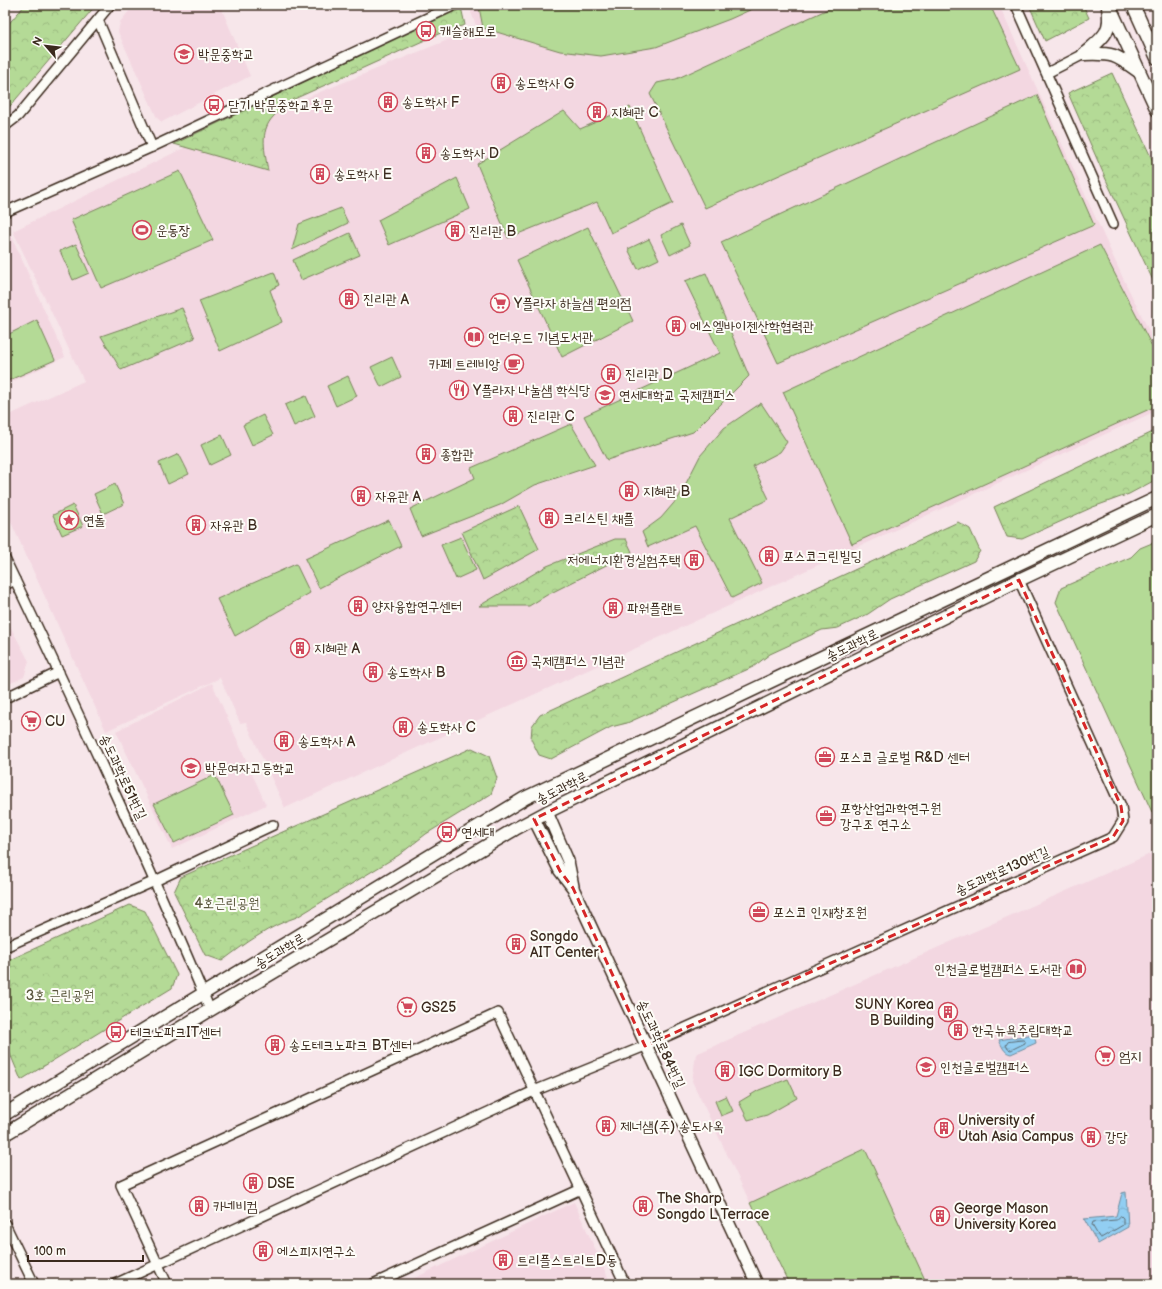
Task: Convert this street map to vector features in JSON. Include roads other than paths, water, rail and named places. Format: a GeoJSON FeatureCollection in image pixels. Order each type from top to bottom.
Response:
{"type":"FeatureCollection","features":[{"type":"Feature","properties":{"kind":"main road"},"geometry":{"type":"LineString","coordinates":[[1084,54],[1104,37],[1108,25],[1108,5]]}},
{"type":"Feature","properties":{"kind":"main road"},"geometry":{"type":"LineString","coordinates":[[1108,5],[1157,110]]}},
{"type":"Feature","properties":{"kind":"main road"},"geometry":{"type":"LineString","coordinates":[[1133,5],[1157,58]]}},
{"type":"Feature","properties":{"kind":"main road"},"geometry":{"type":"LineString","coordinates":[[1084,54],[1103,53],[1114,55],[1121,58],[1140,73]]}},
{"type":"Feature","properties":{"kind":"main road","name":"송도과학로"},"geometry":{"type":"LineString","coordinates":[[5,1114],[525,798],[1157,498]]}},
{"type":"Feature","properties":{"kind":"main road","name":"송도과학로"},"geometry":{"type":"LineString","coordinates":[[5,1134],[210,1010],[547,812],[1019,580],[1157,515]]}},
{"type":"Feature","properties":{"kind":"street"},"geometry":{"type":"LineString","coordinates":[[5,126],[18,116],[110,5]]}},
{"type":"Feature","properties":{"kind":"street"},"geometry":{"type":"LineString","coordinates":[[5,212],[152,147],[455,5]]}},
{"type":"Feature","properties":{"kind":"street"},"geometry":{"type":"LineString","coordinates":[[1016,5],[1113,224]]}},
{"type":"Feature","properties":{"kind":"street"},"geometry":{"type":"LineString","coordinates":[[98,20],[152,147]]}},
{"type":"Feature","properties":{"kind":"street"},"geometry":{"type":"LineString","coordinates":[[1047,73],[1084,54]]}},
{"type":"Feature","properties":{"kind":"street","name":"송도과학로51번길"},"geometry":{"type":"LineString","coordinates":[[5,559],[59,672],[155,881],[210,1010]]}},
{"type":"Feature","properties":{"kind":"street"},"geometry":{"type":"LineString","coordinates":[[5,585],[15,580]]}},
{"type":"Feature","properties":{"kind":"street","name":"송도과학로130번길"},"geometry":{"type":"LineString","coordinates":[[115,1284],[534,1091],[646,1046],[1113,837],[1123,821],[1121,806],[1019,580]]}},
{"type":"Feature","properties":{"kind":"street"},"geometry":{"type":"LineString","coordinates":[[5,698],[59,672]]}},
{"type":"Feature","properties":{"kind":"street"},"geometry":{"type":"LineString","coordinates":[[547,812],[568,861],[573,888]]}},
{"type":"Feature","properties":{"kind":"street","name":"송도과학로84번길"},"geometry":{"type":"LineString","coordinates":[[534,819],[560,871],[573,888],[757,1284]]}},
{"type":"Feature","properties":{"kind":"street"},"geometry":{"type":"LineString","coordinates":[[5,947],[155,881],[274,825]]}},
{"type":"Feature","properties":{"kind":"street"},"geometry":{"type":"LineString","coordinates":[[167,1284],[121,1185],[498,1013],[625,1284]]}},
{"type":"Feature","properties":{"kind":"street"},"geometry":{"type":"LineString","coordinates":[[373,1284],[580,1189]]}},
{"type":"Feature","properties":{"kind":"street"},"geometry":{"type":"LineString","coordinates":[[5,1224],[34,1284]]}},
{"type":"Feature","properties":{"kind":"water"},"geometry":{"type":"Polygon","coordinates":[[[1034,1034],[1036,1043],[1011,1054],[1005,1051],[999,1040],[1034,1034]]]}},
{"type":"Feature","properties":{"kind":"water"},"geometry":{"type":"Polygon","coordinates":[[[1126,1192],[1128,1227],[1098,1244],[1084,1219],[1116,1216],[1122,1193],[1126,1192]]]}},
{"type":"Feature","properties":{"kind":"place","name":"캐슬해모로"},"geometry":{"type":"Point","coordinates":[426,31]}},
{"type":"Feature","properties":{"kind":"place","name":"박문중학교"},"geometry":{"type":"Point","coordinates":[184,54]}},
{"type":"Feature","properties":{"kind":"place","name":"송도학사 G"},"geometry":{"type":"Point","coordinates":[501,83]}},
{"type":"Feature","properties":{"kind":"place","name":"송도학사 F"},"geometry":{"type":"Point","coordinates":[388,102]}},
{"type":"Feature","properties":{"kind":"place","name":"닫기 박문중학교후문"},"geometry":{"type":"Point","coordinates":[214,105]}},
{"type":"Feature","properties":{"kind":"place","name":"지혜관 C"},"geometry":{"type":"Point","coordinates":[597,112]}},
{"type":"Feature","properties":{"kind":"place","name":"송도학사 D"},"geometry":{"type":"Point","coordinates":[426,153]}},
{"type":"Feature","properties":{"kind":"place","name":"송도학사 E"},"geometry":{"type":"Point","coordinates":[320,174]}},
{"type":"Feature","properties":{"kind":"place","name":"운동장"},"geometry":{"type":"Point","coordinates":[142,230]}},
{"type":"Feature","properties":{"kind":"place","name":"진리관 B"},"geometry":{"type":"Point","coordinates":[455,231]}},
{"type":"Feature","properties":{"kind":"place","name":"진리관 A"},"geometry":{"type":"Point","coordinates":[349,299]}},
{"type":"Feature","properties":{"kind":"place","name":"Y플라자 하늘샘 편의점"},"geometry":{"type":"Point","coordinates":[500,303]}},
{"type":"Feature","properties":{"kind":"place","name":"에스엘바이젠산학협력관"},"geometry":{"type":"Point","coordinates":[676,326]}},
{"type":"Feature","properties":{"kind":"place","name":"언더우드 기념도서관"},"geometry":{"type":"Point","coordinates":[474,337]}},
{"type":"Feature","properties":{"kind":"place","name":"카페 트레비앙"},"geometry":{"type":"Point","coordinates":[514,364]}},
{"type":"Feature","properties":{"kind":"place","name":"진리관 D"},"geometry":{"type":"Point","coordinates":[611,374]}},
{"type":"Feature","properties":{"kind":"place","name":"Y플라자 나눌샘 학식당"},"geometry":{"type":"Point","coordinates":[459,390]}},
{"type":"Feature","properties":{"kind":"place","name":"연세대학교 국제캠퍼스"},"geometry":{"type":"Point","coordinates":[605,395]}},
{"type":"Feature","properties":{"kind":"place","name":"진리관 C"},"geometry":{"type":"Point","coordinates":[513,416]}},
{"type":"Feature","properties":{"kind":"place","name":"종합관"},"geometry":{"type":"Point","coordinates":[426,454]}},
{"type":"Feature","properties":{"kind":"place","name":"지혜관 B"},"geometry":{"type":"Point","coordinates":[629,491]}},
{"type":"Feature","properties":{"kind":"place","name":"자유관 A"},"geometry":{"type":"Point","coordinates":[361,496]}},
{"type":"Feature","properties":{"kind":"place","name":"크리스틴 채플"},"geometry":{"type":"Point","coordinates":[549,518]}},
{"type":"Feature","properties":{"kind":"place","name":"연돌"},"geometry":{"type":"Point","coordinates":[69,520]}},
{"type":"Feature","properties":{"kind":"place","name":"자유관 B"},"geometry":{"type":"Point","coordinates":[196,525]}},
{"type":"Feature","properties":{"kind":"place","name":"포스코그린빌딩"},"geometry":{"type":"Point","coordinates":[769,556]}},
{"type":"Feature","properties":{"kind":"place","name":"저에너지환경실험주택"},"geometry":{"type":"Point","coordinates":[694,560]}},
{"type":"Feature","properties":{"kind":"place","name":"양자융합연구센터"},"geometry":{"type":"Point","coordinates":[358,606]}},
{"type":"Feature","properties":{"kind":"place","name":"파워플랜트"},"geometry":{"type":"Point","coordinates":[613,608]}},
{"type":"Feature","properties":{"kind":"place","name":"지혜관 A"},"geometry":{"type":"Point","coordinates":[300,648]}},
{"type":"Feature","properties":{"kind":"place","name":"국제캠퍼스 기념관"},"geometry":{"type":"Point","coordinates":[517,661]}},
{"type":"Feature","properties":{"kind":"place","name":"송도학사 B"},"geometry":{"type":"Point","coordinates":[373,672]}},
{"type":"Feature","properties":{"kind":"place","name":"CU"},"geometry":{"type":"Point","coordinates":[31,721]}},
{"type":"Feature","properties":{"kind":"place","name":"송도학사 C"},"geometry":{"type":"Point","coordinates":[403,727]}},
{"type":"Feature","properties":{"kind":"place","name":"송도학사 A"},"geometry":{"type":"Point","coordinates":[284,741]}},
{"type":"Feature","properties":{"kind":"place","name":"포스코 글로벌 R&D 센터"},"geometry":{"type":"Point","coordinates":[825,757]}},
{"type":"Feature","properties":{"kind":"place","name":"박문여자고등학교"},"geometry":{"type":"Point","coordinates":[191,768]}},
{"type":"Feature","properties":{"kind":"place","name":"포항산업과학연구원 강구조 연구소"},"geometry":{"type":"Point","coordinates":[826,816]}},
{"type":"Feature","properties":{"kind":"place","name":"연세대"},"geometry":{"type":"Point","coordinates":[447,832]}},
{"type":"Feature","properties":{"kind":"place","name":"포스코 인재창조원"},"geometry":{"type":"Point","coordinates":[759,912]}},
{"type":"Feature","properties":{"kind":"place","name":"Songdo AIT Center"},"geometry":{"type":"Point","coordinates":[516,944]}},
{"type":"Feature","properties":{"kind":"place","name":"인천글로벌캠퍼스 도서관"},"geometry":{"type":"Point","coordinates":[1076,969]}},
{"type":"Feature","properties":{"kind":"place","name":"GS25"},"geometry":{"type":"Point","coordinates":[407,1007]}},
{"type":"Feature","properties":{"kind":"place","name":"SUNY Korea B Building"},"geometry":{"type":"Point","coordinates":[948,1012]}},
{"type":"Feature","properties":{"kind":"place","name":"한국뉴욕주립대학교"},"geometry":{"type":"Point","coordinates":[958,1030]}},
{"type":"Feature","properties":{"kind":"place","name":"테크노파크IT센터"},"geometry":{"type":"Point","coordinates":[116,1032]}},
{"type":"Feature","properties":{"kind":"place","name":"송도테크노파크 BT센터"},"geometry":{"type":"Point","coordinates":[275,1045]}},
{"type":"Feature","properties":{"kind":"place","name":"엄지"},"geometry":{"type":"Point","coordinates":[1105,1056]}},
{"type":"Feature","properties":{"kind":"place","name":"인천글로벌캠퍼스"},"geometry":{"type":"Point","coordinates":[926,1067]}},
{"type":"Feature","properties":{"kind":"place","name":"IGC Dormitory B"},"geometry":{"type":"Point","coordinates":[725,1071]}},
{"type":"Feature","properties":{"kind":"place","name":"제너샘(주) 송도사옥"},"geometry":{"type":"Point","coordinates":[606,1126]}},
{"type":"Feature","properties":{"kind":"place","name":"University of Utah Asia Campus"},"geometry":{"type":"Point","coordinates":[944,1128]}},
{"type":"Feature","properties":{"kind":"place","name":"강당"},"geometry":{"type":"Point","coordinates":[1091,1137]}},
{"type":"Feature","properties":{"kind":"place","name":"DSE"},"geometry":{"type":"Point","coordinates":[253,1183]}},
{"type":"Feature","properties":{"kind":"place","name":"카네비컴"},"geometry":{"type":"Point","coordinates":[199,1206]}},
{"type":"Feature","properties":{"kind":"place","name":"The Sharp Songdo L Terrace"},"geometry":{"type":"Point","coordinates":[643,1206]}},
{"type":"Feature","properties":{"kind":"place","name":"George Mason University Korea"},"geometry":{"type":"Point","coordinates":[940,1216]}},
{"type":"Feature","properties":{"kind":"place","name":"에스피지연구소"},"geometry":{"type":"Point","coordinates":[263,1251]}},
{"type":"Feature","properties":{"kind":"place","name":"트리플스트리트D동"},"geometry":{"type":"Point","coordinates":[503,1260]}},
{"type":"Feature","properties":{"kind":"park label","name":"4호근린공원"},"geometry":{"type":"Point","coordinates":[227,903]}},
{"type":"Feature","properties":{"kind":"park label","name":"3호 근린공원"},"geometry":{"type":"Point","coordinates":[60,995]}}]}
